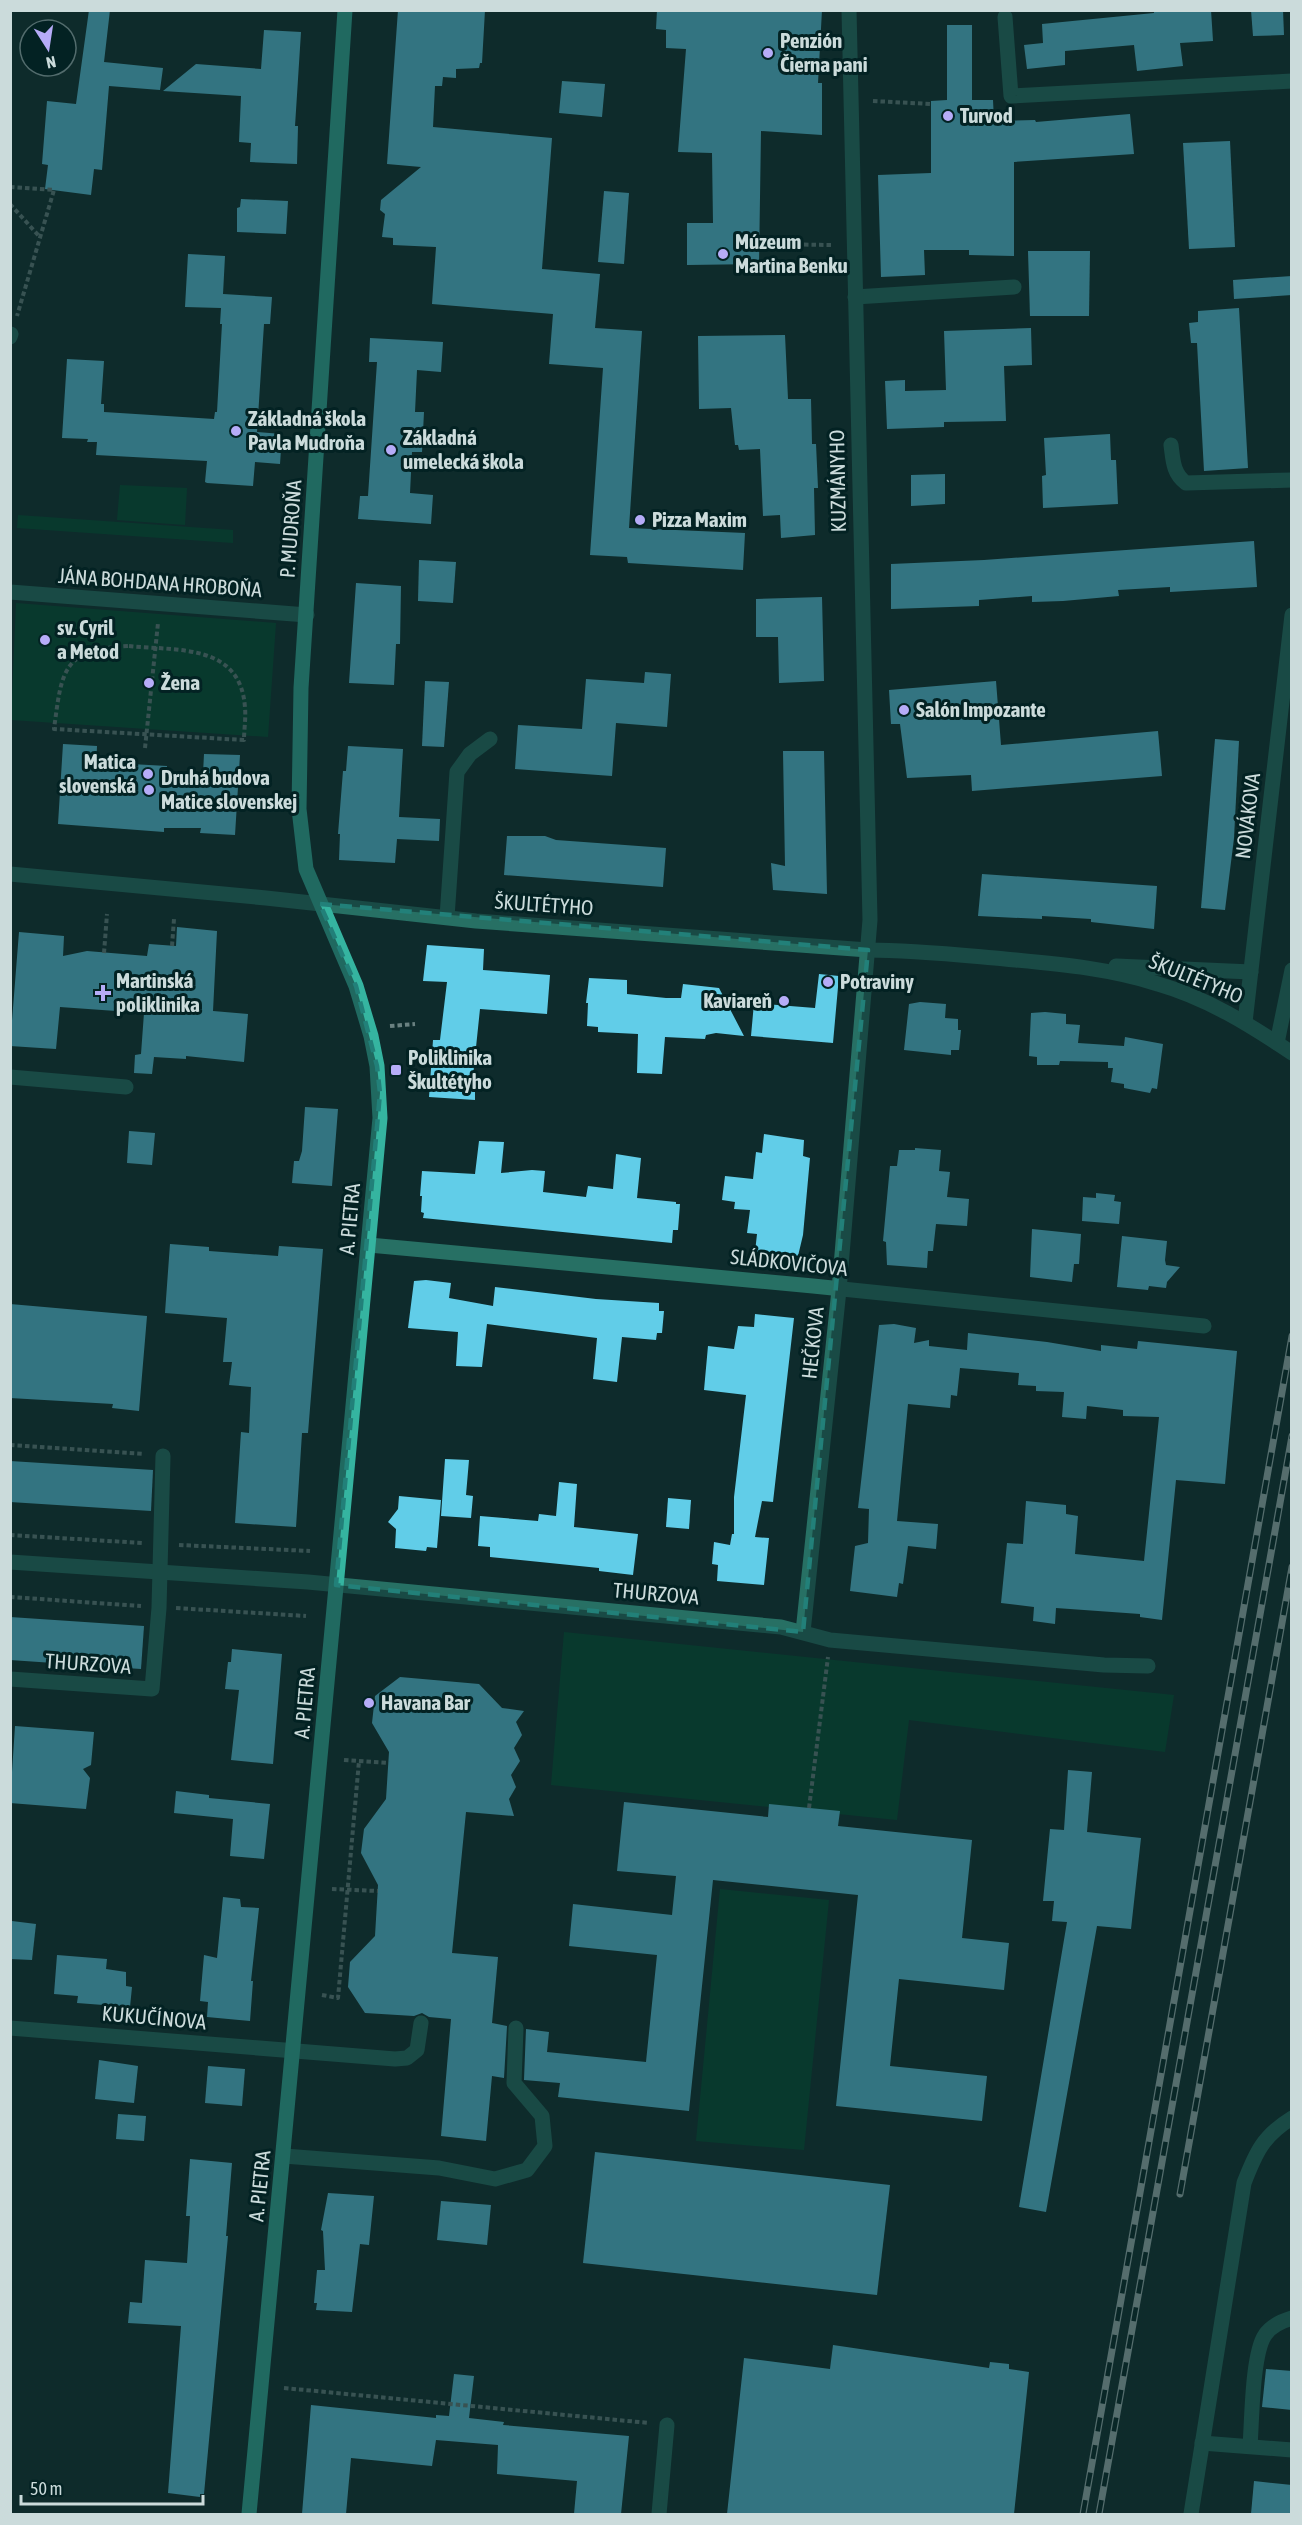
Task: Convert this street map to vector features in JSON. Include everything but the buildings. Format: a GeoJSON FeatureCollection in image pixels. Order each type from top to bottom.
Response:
{"type":"FeatureCollection","features":[{"type":"Feature","properties":{"kind":"main road","name":"P. MUDROŇA"},"geometry":{"type":"LineString","coordinates":[[320,904],[306,869],[298,809],[298,746],[345,10]]}},
{"type":"Feature","properties":{"kind":"main road","name":"A. PIETRA"},"geometry":{"type":"LineString","coordinates":[[249,2514],[380,1118],[377,1066],[356,986],[320,904]]}},
{"type":"Feature","properties":{"kind":"street","name":"KUZMÁNYHO"},"geometry":{"type":"LineString","coordinates":[[849,10],[870,920],[868,950]]}},
{"type":"Feature","properties":{"kind":"street"},"geometry":{"type":"LineString","coordinates":[[1005,17],[1011,96],[1292,81]]}},
{"type":"Feature","properties":{"kind":"street"},"geometry":{"type":"LineString","coordinates":[[855,297],[1014,287]]}},
{"type":"Feature","properties":{"kind":"street"},"geometry":{"type":"LineString","coordinates":[[1171,445],[1175,469],[1186,483],[1292,480]]}},
{"type":"Feature","properties":{"kind":"street","name":"JÁNA BOHDANA HROBOŇA"},"geometry":{"type":"LineString","coordinates":[[10,592],[307,615]]}},
{"type":"Feature","properties":{"kind":"street","name":"NOVÁKOVA"},"geometry":{"type":"LineString","coordinates":[[1245,1022],[1292,615]]}},
{"type":"Feature","properties":{"kind":"street"},"geometry":{"type":"LineString","coordinates":[[447,917],[457,772],[470,754],[490,739]]}},
{"type":"Feature","properties":{"kind":"street","name":"ŠKULTÉTYHO"},"geometry":{"type":"LineString","coordinates":[[10,874],[530,925],[868,950],[901,950],[1076,965],[1251,972]]}},
{"type":"Feature","properties":{"kind":"street","name":"HEČKOVA"},"geometry":{"type":"LineString","coordinates":[[803,1632],[839,1290],[868,950]]}},
{"type":"Feature","properties":{"kind":"street","name":"ŠKULTÉTYHO"},"geometry":{"type":"LineString","coordinates":[[1076,965],[1113,971],[1159,984],[1245,1022],[1292,1053]]}},
{"type":"Feature","properties":{"kind":"street"},"geometry":{"type":"LineString","coordinates":[[1277,1043],[1292,970]]}},
{"type":"Feature","properties":{"kind":"street"},"geometry":{"type":"LineString","coordinates":[[10,1077],[126,1087]]}},
{"type":"Feature","properties":{"kind":"street","name":"SLÁDKOVIČOVA"},"geometry":{"type":"LineString","coordinates":[[369,1245],[1204,1326]]}},
{"type":"Feature","properties":{"kind":"street","name":"THURZOVA"},"geometry":{"type":"LineString","coordinates":[[10,1679],[152,1689],[159,1608],[163,1456]]}},
{"type":"Feature","properties":{"kind":"street","name":"THURZOVA"},"geometry":{"type":"LineString","coordinates":[[10,1562],[336,1585],[781,1627],[830,1640],[1104,1665],[1148,1666]]}},
{"type":"Feature","properties":{"kind":"street","name":"KUKUČÍNOVA"},"geometry":{"type":"LineString","coordinates":[[10,2028],[394,2059],[407,2058],[417,2050],[421,2022]]}},
{"type":"Feature","properties":{"kind":"street"},"geometry":{"type":"LineString","coordinates":[[284,2156],[439,2168],[495,2179],[528,2170],[545,2146],[542,2116],[514,2083],[516,2028]]}},
{"type":"Feature","properties":{"kind":"street"},"geometry":{"type":"LineString","coordinates":[[1191,2514],[1244,2183],[1257,2150],[1275,2128],[1292,2118]]}},
{"type":"Feature","properties":{"kind":"street"},"geometry":{"type":"LineString","coordinates":[[1250,2446],[1258,2351],[1265,2335],[1281,2321],[1292,2318]]}},
{"type":"Feature","properties":{"kind":"street"},"geometry":{"type":"LineString","coordinates":[[659,2514],[667,2425]]}},
{"type":"Feature","properties":{"kind":"street"},"geometry":{"type":"LineString","coordinates":[[1202,2443],[1292,2450]]}},
{"type":"Feature","properties":{"kind":"path"},"geometry":{"type":"LineString","coordinates":[[873,101],[931,104]]}},
{"type":"Feature","properties":{"kind":"path"},"geometry":{"type":"LineString","coordinates":[[10,187],[54,190],[11,335]]}},
{"type":"Feature","properties":{"kind":"path"},"geometry":{"type":"LineString","coordinates":[[10,204],[40,237]]}},
{"type":"Feature","properties":{"kind":"path"},"geometry":{"type":"LineString","coordinates":[[759,244],[832,245]]}},
{"type":"Feature","properties":{"kind":"path"},"geometry":{"type":"LineString","coordinates":[[145,748],[159,604]]}},
{"type":"Feature","properties":{"kind":"path"},"geometry":{"type":"LineString","coordinates":[[129,646],[156,649],[192,651],[215,657],[233,672],[242,688],[245,708],[244,740],[54,729],[60,680],[70,665],[82,654],[104,647],[129,646]]}},
{"type":"Feature","properties":{"kind":"path"},"geometry":{"type":"LineString","coordinates":[[104,952],[107,914]]}},
{"type":"Feature","properties":{"kind":"path"},"geometry":{"type":"LineString","coordinates":[[172,946],[174,919]]}},
{"type":"Feature","properties":{"kind":"path"},"geometry":{"type":"LineString","coordinates":[[390,1026],[415,1024]]}},
{"type":"Feature","properties":{"kind":"path"},"geometry":{"type":"LineString","coordinates":[[10,1445],[163,1456]]}},
{"type":"Feature","properties":{"kind":"path"},"geometry":{"type":"LineString","coordinates":[[809,1808],[828,1656]]}},
{"type":"Feature","properties":{"kind":"path"},"geometry":{"type":"LineString","coordinates":[[344,1760],[389,1763]]}},
{"type":"Feature","properties":{"kind":"path"},"geometry":{"type":"LineString","coordinates":[[322,1995],[338,1998],[359,1761]]}},
{"type":"Feature","properties":{"kind":"path"},"geometry":{"type":"LineString","coordinates":[[332,1888],[378,1891]]}},
{"type":"Feature","properties":{"kind":"path"},"geometry":{"type":"LineString","coordinates":[[284,2388],[667,2425]]}},
{"type":"Feature","properties":{"kind":"highlighted area"},"geometry":{"type":"Polygon","coordinates":[[[320,904],[868,950],[803,1632],[336,1585],[380,1093],[377,1066],[356,986],[320,904]]]}},
{"type":"Feature","properties":{"kind":"green space"},"geometry":{"type":"Polygon","coordinates":[[[120,485],[187,488],[185,525],[117,520],[120,485]]]}},
{"type":"Feature","properties":{"kind":"green space"},"geometry":{"type":"Polygon","coordinates":[[[18,515],[233,530],[233,543],[17,528],[18,515]]]}},
{"type":"Feature","properties":{"kind":"green space"},"geometry":{"type":"Polygon","coordinates":[[[16,603],[276,623],[268,737],[11,720],[16,603]]]}},
{"type":"Feature","properties":{"kind":"green space"},"geometry":{"type":"Polygon","coordinates":[[[564,1632],[1174,1695],[1165,1752],[909,1720],[897,1820],[551,1785],[564,1632]]]}},
{"type":"Feature","properties":{"kind":"green space"},"geometry":{"type":"Polygon","coordinates":[[[720,1889],[829,1900],[804,2150],[696,2141],[720,1889]]]}},
{"type":"Feature","properties":{"kind":"railway"},"geometry":{"type":"LineString","coordinates":[[1083,2514],[1292,1336]]}},
{"type":"Feature","properties":{"kind":"railway"},"geometry":{"type":"LineString","coordinates":[[1099,2514],[1292,1436]]}},
{"type":"Feature","properties":{"kind":"railway"},"geometry":{"type":"LineString","coordinates":[[1180,2194],[1292,1567]]}},
{"type":"Feature","properties":{"kind":"place","name":"Penzión Čierna pani"},"geometry":{"type":"Point","coordinates":[768,53]}},
{"type":"Feature","properties":{"kind":"place","name":"Turvod"},"geometry":{"type":"Point","coordinates":[948,116]}},
{"type":"Feature","properties":{"kind":"place","name":"Múzeum Martina Benku"},"geometry":{"type":"Point","coordinates":[723,254]}},
{"type":"Feature","properties":{"kind":"place","name":"Základná škola Pavla Mudroňa"},"geometry":{"type":"Point","coordinates":[236,431]}},
{"type":"Feature","properties":{"kind":"place","name":"Základná umelecká škola"},"geometry":{"type":"Point","coordinates":[391,450]}},
{"type":"Feature","properties":{"kind":"place","name":"Pizza Maxim"},"geometry":{"type":"Point","coordinates":[640,520]}},
{"type":"Feature","properties":{"kind":"place","name":"sv. Cyril a Metod"},"geometry":{"type":"Point","coordinates":[45,640]}},
{"type":"Feature","properties":{"kind":"place","name":"Žena"},"geometry":{"type":"Point","coordinates":[149,683]}},
{"type":"Feature","properties":{"kind":"place","name":"Salón Impozante"},"geometry":{"type":"Point","coordinates":[904,710]}},
{"type":"Feature","properties":{"kind":"place","name":"Matica slovenská"},"geometry":{"type":"Point","coordinates":[148,774]}},
{"type":"Feature","properties":{"kind":"place","name":"Druhá budova Matice slovenskej"},"geometry":{"type":"Point","coordinates":[149,790]}},
{"type":"Feature","properties":{"kind":"place","name":"Potraviny"},"geometry":{"type":"Point","coordinates":[828,982]}},
{"type":"Feature","properties":{"kind":"place","name":"Martinská poliklinika"},"geometry":{"type":"Point","coordinates":[103,993]}},
{"type":"Feature","properties":{"kind":"place","name":"Kaviareň"},"geometry":{"type":"Point","coordinates":[784,1001]}},
{"type":"Feature","properties":{"kind":"place","name":"Poliklinika Škultétyho"},"geometry":{"type":"Point","coordinates":[396,1070]}},
{"type":"Feature","properties":{"kind":"place","name":"Havana Bar"},"geometry":{"type":"Point","coordinates":[369,1703]}}]}
